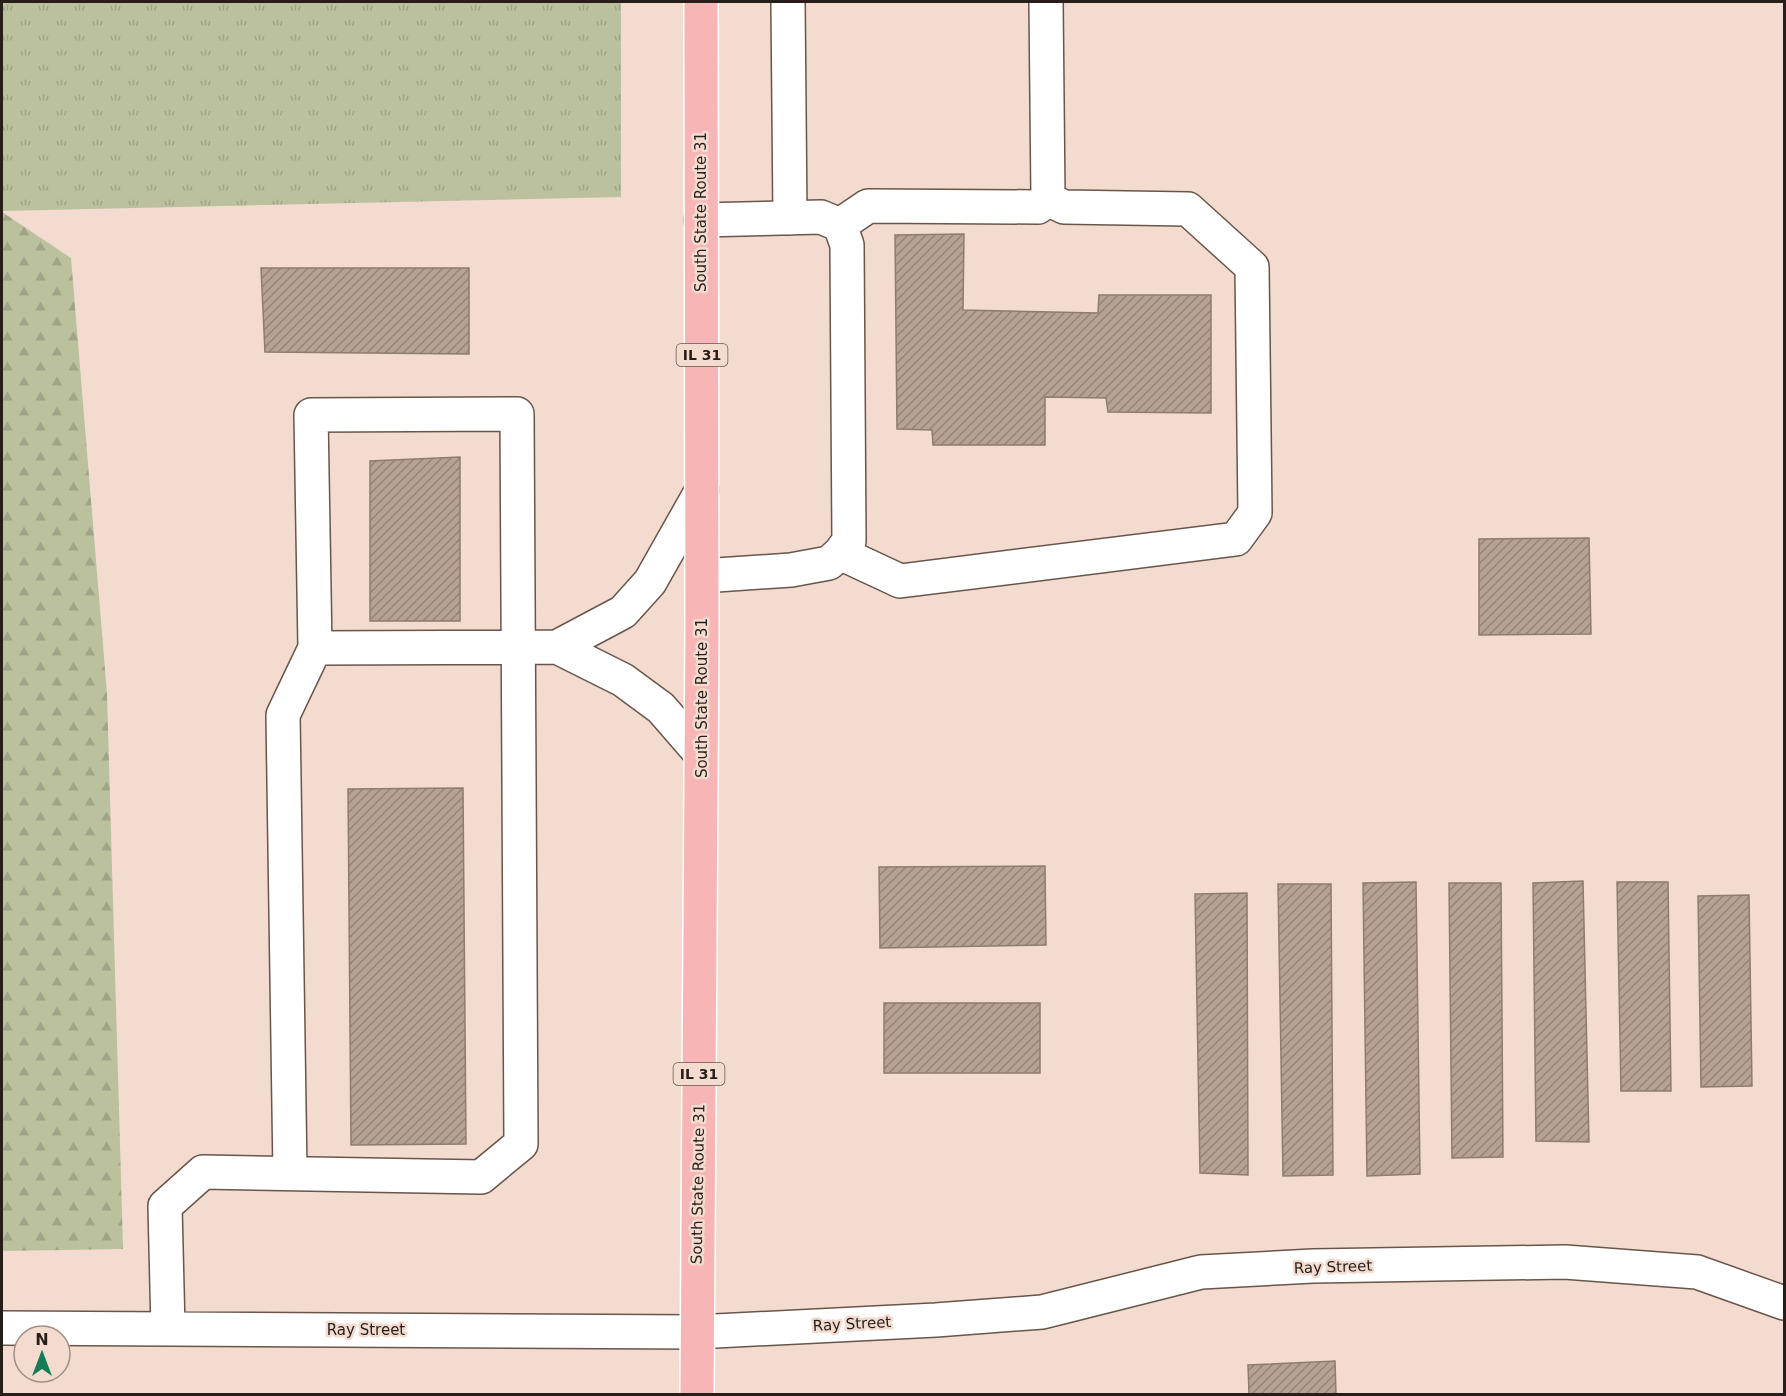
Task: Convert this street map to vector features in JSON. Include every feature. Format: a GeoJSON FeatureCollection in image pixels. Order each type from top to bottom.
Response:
{"type":"FeatureCollection","features":[{"type":"Feature","properties":{"kind":"main road","name":"South State Route 31"},"geometry":{"type":"LineString","coordinates":[[697,1395],[702,576],[701,2]]}},
{"type":"Feature","properties":{"kind":"street"},"geometry":{"type":"LineString","coordinates":[[788,2],[790,218]]}},
{"type":"Feature","properties":{"kind":"street"},"geometry":{"type":"LineString","coordinates":[[1046,2],[1048,199]]}},
{"type":"Feature","properties":{"kind":"street"},"geometry":{"type":"LineString","coordinates":[[840,225],[868,206],[1038,207],[1048,199]]}},
{"type":"Feature","properties":{"kind":"street"},"geometry":{"type":"LineString","coordinates":[[840,553],[900,581],[1236,539],[1254,513],[1252,267],[1188,208],[1064,207],[1048,199]]}},
{"type":"Feature","properties":{"kind":"street"},"geometry":{"type":"LineString","coordinates":[[701,220],[821,217],[840,225],[848,244],[849,541],[829,563],[791,570],[702,576]]}},
{"type":"Feature","properties":{"kind":"street"},"geometry":{"type":"LineString","coordinates":[[168,1329],[165,1206],[203,1172],[482,1177],[521,1144],[517,414],[311,415],[315,648],[283,714],[290,1173]]}},
{"type":"Feature","properties":{"kind":"street"},"geometry":{"type":"LineString","coordinates":[[557,647],[623,612],[650,582],[702,490]]}},
{"type":"Feature","properties":{"kind":"street"},"geometry":{"type":"LineString","coordinates":[[315,648],[557,647],[623,680],[661,708],[701,754]]}},
{"type":"Feature","properties":{"kind":"street","name":"Ray Street"},"geometry":{"type":"LineString","coordinates":[[2,1328],[696,1332],[936,1320],[1042,1312],[1201,1272],[1313,1266],[1565,1262],[1697,1272],[1785,1303]]}},
{"type":"Feature","properties":{"kind":"green space"},"geometry":{"type":"Polygon","coordinates":[[[2,2],[621,2],[621,197],[2,211],[2,2]]]}},
{"type":"Feature","properties":{"kind":"green space"},"geometry":{"type":"Polygon","coordinates":[[[2,212],[71,258],[107,694],[123,1249],[2,1251],[2,212]]]}},
{"type":"Feature","properties":{"kind":"building"},"geometry":{"type":"Polygon","coordinates":[[[964,234],[963,310],[1098,313],[1099,295],[1211,295],[1211,413],[1108,412],[1106,398],[1045,397],[1045,445],[933,445],[932,430],[897,429],[895,235],[964,234]]]}},
{"type":"Feature","properties":{"kind":"building"},"geometry":{"type":"Polygon","coordinates":[[[261,268],[469,268],[469,354],[265,352],[261,268]]]}},
{"type":"Feature","properties":{"kind":"building"},"geometry":{"type":"Polygon","coordinates":[[[460,457],[460,621],[370,621],[370,461],[460,457]]]}},
{"type":"Feature","properties":{"kind":"building"},"geometry":{"type":"Polygon","coordinates":[[[1589,538],[1591,634],[1479,635],[1479,539],[1589,538]]]}},
{"type":"Feature","properties":{"kind":"building"},"geometry":{"type":"Polygon","coordinates":[[[463,788],[466,1144],[351,1145],[348,789],[463,788]]]}},
{"type":"Feature","properties":{"kind":"building"},"geometry":{"type":"Polygon","coordinates":[[[1045,866],[1046,945],[880,948],[879,867],[1045,866]]]}},
{"type":"Feature","properties":{"kind":"building"},"geometry":{"type":"Polygon","coordinates":[[[1583,881],[1589,1142],[1536,1141],[1533,883],[1583,881]]]}},
{"type":"Feature","properties":{"kind":"building"},"geometry":{"type":"Polygon","coordinates":[[[1416,882],[1420,1174],[1367,1176],[1363,883],[1416,882]]]}},
{"type":"Feature","properties":{"kind":"building"},"geometry":{"type":"Polygon","coordinates":[[[1617,882],[1668,882],[1671,1091],[1621,1091],[1617,882]]]}},
{"type":"Feature","properties":{"kind":"building"},"geometry":{"type":"Polygon","coordinates":[[[1449,883],[1501,883],[1503,1157],[1452,1158],[1449,883]]]}},
{"type":"Feature","properties":{"kind":"building"},"geometry":{"type":"Polygon","coordinates":[[[1278,884],[1331,884],[1333,1175],[1283,1176],[1278,884]]]}},
{"type":"Feature","properties":{"kind":"building"},"geometry":{"type":"Polygon","coordinates":[[[1247,893],[1248,1175],[1200,1173],[1195,894],[1247,893]]]}},
{"type":"Feature","properties":{"kind":"building"},"geometry":{"type":"Polygon","coordinates":[[[1749,895],[1752,1086],[1701,1087],[1698,896],[1749,895]]]}},
{"type":"Feature","properties":{"kind":"building"},"geometry":{"type":"Polygon","coordinates":[[[884,1003],[1040,1003],[1040,1073],[884,1073],[884,1003]]]}},
{"type":"Feature","properties":{"kind":"building"},"geometry":{"type":"Polygon","coordinates":[[[1335,1361],[1336,1394],[1249,1394],[1248,1365],[1335,1361]]]}}]}
